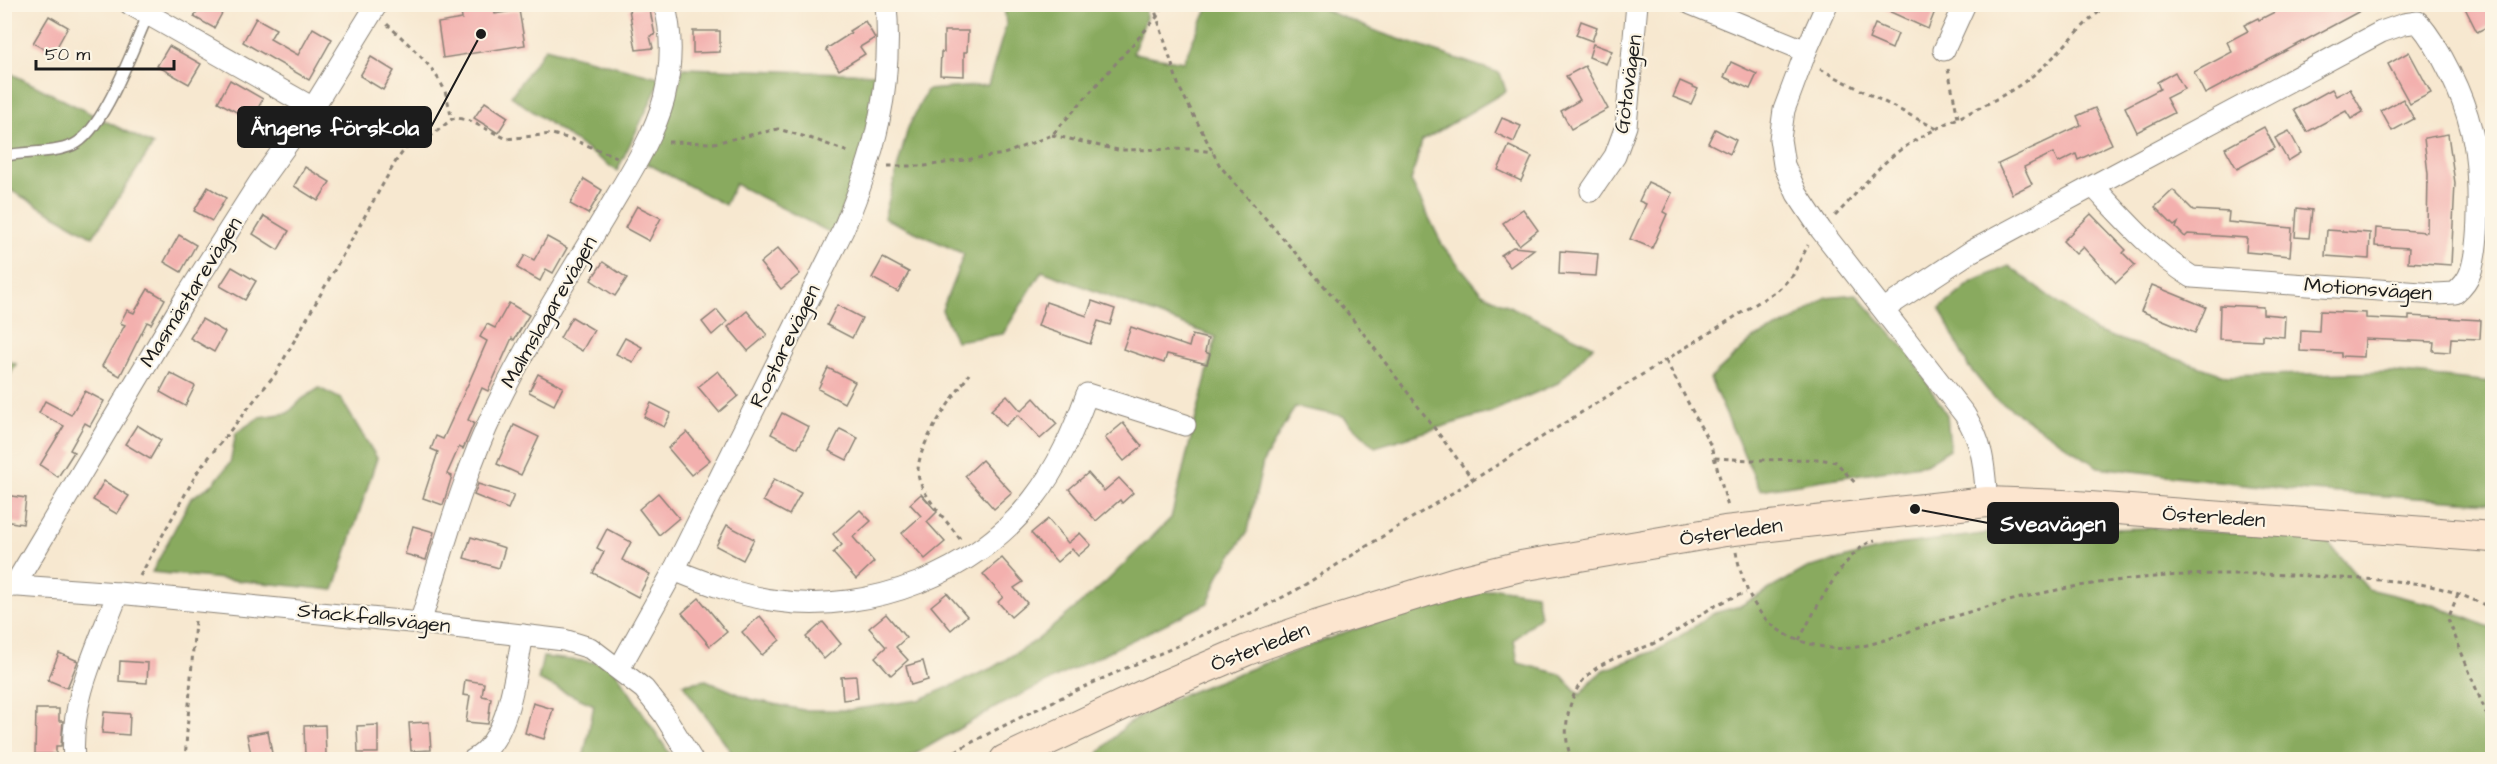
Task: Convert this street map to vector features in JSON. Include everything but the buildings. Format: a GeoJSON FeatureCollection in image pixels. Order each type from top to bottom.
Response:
{"type":"FeatureCollection","features":[{"type":"Feature","properties":{"kind":"main road","name":"Österleden"},"geometry":{"type":"LineString","coordinates":[[1015,757],[1101,713],[1247,650],[1309,628],[1456,582],[1584,554],[1725,531],[1987,502],[2063,505],[2493,537]]}},
{"type":"Feature","properties":{"kind":"street","name":"Malmslagarevägen"},"geometry":{"type":"LineString","coordinates":[[420,623],[466,478],[496,408],[544,318],[635,165],[650,134],[663,100],[669,74],[670,44],[664,4]]}},
{"type":"Feature","properties":{"kind":"street","name":"Rostarevägen"},"geometry":{"type":"LineString","coordinates":[[620,669],[674,570],[843,230],[869,163],[878,131],[889,40],[886,4]]}},
{"type":"Feature","properties":{"kind":"street","name":"Götavägen"},"geometry":{"type":"LineString","coordinates":[[1591,191],[1615,156],[1626,126],[1637,4]]}},
{"type":"Feature","properties":{"kind":"street"},"geometry":{"type":"LineString","coordinates":[[1691,4],[1804,55]]}},
{"type":"Feature","properties":{"kind":"street"},"geometry":{"type":"LineString","coordinates":[[1827,4],[1804,55],[1784,110],[1780,138],[1785,165],[1797,194],[1821,230],[1965,415],[1977,435],[1987,502]]}},
{"type":"Feature","properties":{"kind":"street"},"geometry":{"type":"LineString","coordinates":[[1944,50],[1965,4]]}},
{"type":"Feature","properties":{"kind":"street","name":"Masmästarevägen"},"geometry":{"type":"LineString","coordinates":[[9,585],[185,299],[254,191],[313,108],[375,8]]}},
{"type":"Feature","properties":{"kind":"street"},"geometry":{"type":"LineString","coordinates":[[139,10],[313,108]]}},
{"type":"Feature","properties":{"kind":"street","name":"Motionsvägen"},"geometry":{"type":"LineString","coordinates":[[1884,309],[1972,251],[2093,186],[2381,32],[2418,22],[2427,32],[2455,86],[2471,129],[2477,174],[2476,236],[2471,271],[2464,286],[2455,294],[2192,277],[2171,264],[2150,246],[2093,186]]}},
{"type":"Feature","properties":{"kind":"street"},"geometry":{"type":"LineString","coordinates":[[674,570],[713,586],[746,596],[780,602],[850,601],[879,595],[913,584],[971,554],[1008,526],[1032,500],[1069,442],[1088,394],[1185,425]]}},
{"type":"Feature","properties":{"kind":"street","name":"Stackfallsvägen"},"geometry":{"type":"LineString","coordinates":[[9,585],[127,589],[197,600],[564,640],[590,648],[644,689],[663,713],[692,759]]}},
{"type":"Feature","properties":{"kind":"street"},"geometry":{"type":"LineString","coordinates":[[74,759],[74,717],[80,693],[127,589]]}},
{"type":"Feature","properties":{"kind":"street"},"geometry":{"type":"LineString","coordinates":[[472,759],[483,755],[496,738],[507,710],[523,634]]}},
{"type":"Feature","properties":{"kind":"lane"},"geometry":{"type":"LineString","coordinates":[[4,156],[69,147],[82,140],[102,116],[139,10]]}},
{"type":"Feature","properties":{"kind":"path"},"geometry":{"type":"LineString","coordinates":[[1153,4],[1179,87],[1220,166],[1351,317],[1473,481]]}},
{"type":"Feature","properties":{"kind":"path"},"geometry":{"type":"LineString","coordinates":[[650,134],[672,144],[714,143],[778,129],[816,140],[869,163],[884,166],[925,166],[1004,154],[1052,135],[1157,17],[1163,4]]}},
{"type":"Feature","properties":{"kind":"path"},"geometry":{"type":"LineString","coordinates":[[939,759],[1021,716],[1096,681],[1203,636],[1282,598],[1778,290],[1793,275],[1807,247],[1821,230],[1884,164],[1907,146],[1998,99],[2037,72],[2080,28],[2109,4]]}},
{"type":"Feature","properties":{"kind":"path"},"geometry":{"type":"LineString","coordinates":[[375,8],[438,78],[444,89],[452,119]]}},
{"type":"Feature","properties":{"kind":"path"},"geometry":{"type":"LineString","coordinates":[[1944,50],[1958,119]]}},
{"type":"Feature","properties":{"kind":"path"},"geometry":{"type":"LineString","coordinates":[[1804,55],[1938,129]]}},
{"type":"Feature","properties":{"kind":"path"},"geometry":{"type":"LineString","coordinates":[[127,589],[198,471],[276,373],[396,160],[405,149],[430,136],[452,119],[468,120],[507,139],[542,134],[571,139],[635,165]]}},
{"type":"Feature","properties":{"kind":"path"},"geometry":{"type":"LineString","coordinates":[[1052,135],[1118,150],[1190,148],[1213,152]]}},
{"type":"Feature","properties":{"kind":"path"},"geometry":{"type":"LineString","coordinates":[[1666,361],[1694,410],[1715,458],[1729,512]]}},
{"type":"Feature","properties":{"kind":"path"},"geometry":{"type":"LineString","coordinates":[[969,374],[924,446],[917,467],[923,487],[971,554]]}},
{"type":"Feature","properties":{"kind":"path"},"geometry":{"type":"LineString","coordinates":[[1715,458],[1819,459],[1836,462],[1856,484]]}},
{"type":"Feature","properties":{"kind":"path"},"geometry":{"type":"LineString","coordinates":[[1799,640],[1845,565],[1867,543],[1880,538]]}},
{"type":"Feature","properties":{"kind":"path"},"geometry":{"type":"LineString","coordinates":[[1735,550],[1746,593],[1751,603],[1767,621],[1799,640],[1823,647],[1849,648],[2005,602],[2056,590],[2168,574],[2215,572],[2347,578],[2433,586],[2493,608]]}},
{"type":"Feature","properties":{"kind":"path"},"geometry":{"type":"LineString","coordinates":[[1572,759],[1566,737],[1570,705],[1579,686],[1593,670],[1622,654],[1667,636],[1713,605],[1746,593]]}},
{"type":"Feature","properties":{"kind":"path"},"geometry":{"type":"LineString","coordinates":[[2458,594],[2448,619],[2493,728]]}},
{"type":"Feature","properties":{"kind":"path"},"geometry":{"type":"LineString","coordinates":[[185,759],[197,600]]}},
{"type":"Feature","properties":{"kind":"path"},"geometry":{"type":"LineString","coordinates":[[952,753],[955,759]]}},
{"type":"Feature","properties":{"kind":"green space"},"geometry":{"type":"Polygon","coordinates":[[[1004,5],[1146,5],[1146,18],[1133,53],[1183,62],[1209,5],[1313,5],[1381,33],[1500,73],[1506,91],[1422,141],[1411,181],[1443,246],[1482,293],[1593,346],[1558,383],[1491,412],[1375,447],[1343,416],[1295,407],[1263,462],[1248,531],[1220,573],[1208,603],[998,706],[907,759],[736,759],[683,684],[706,680],[750,699],[803,710],[849,710],[919,700],[992,668],[1037,640],[1106,582],[1171,518],[1216,337],[1042,271],[1003,334],[956,341],[942,310],[964,254],[884,218],[908,128],[927,90],[988,85],[1006,25],[1004,5]]]}},
{"type":"Feature","properties":{"kind":"green space"},"geometry":{"type":"Polygon","coordinates":[[[545,48],[662,78],[617,171],[511,96],[545,48]]]}},
{"type":"Feature","properties":{"kind":"green space"},"geometry":{"type":"Polygon","coordinates":[[[683,68],[879,74],[868,140],[833,234],[735,184],[725,205],[646,163],[667,123],[683,68]]]}},
{"type":"Feature","properties":{"kind":"green space"},"geometry":{"type":"Polygon","coordinates":[[[4,70],[153,145],[93,237],[5,187],[4,70]]]}},
{"type":"Feature","properties":{"kind":"green space"},"geometry":{"type":"Polygon","coordinates":[[[2009,266],[2095,331],[2227,376],[2392,372],[2492,382],[2492,503],[2295,490],[2098,467],[1993,397],[1968,366],[1940,309],[1972,282],[2009,266]]]}},
{"type":"Feature","properties":{"kind":"green space"},"geometry":{"type":"Polygon","coordinates":[[[1856,294],[1911,356],[1947,415],[1950,449],[1926,464],[1760,490],[1710,379],[1753,339],[1796,319],[1826,297],[1856,294]]]}},
{"type":"Feature","properties":{"kind":"green space"},"geometry":{"type":"Polygon","coordinates":[[[4,360],[16,364],[5,385],[4,360]]]}},
{"type":"Feature","properties":{"kind":"green space"},"geometry":{"type":"Polygon","coordinates":[[[319,388],[341,399],[377,458],[334,590],[152,572],[191,498],[213,484],[230,463],[236,433],[260,417],[288,413],[302,399],[319,388]]]}},
{"type":"Feature","properties":{"kind":"green space"},"geometry":{"type":"Polygon","coordinates":[[[2152,528],[2325,539],[2368,589],[2431,604],[2492,628],[2492,759],[1092,760],[1126,725],[1162,703],[1348,631],[1496,588],[1536,594],[1540,616],[1514,640],[1518,663],[1560,674],[1580,695],[1604,670],[1662,648],[1714,613],[1740,606],[1807,568],[1897,545],[1998,532],[2152,528]]]}},
{"type":"Feature","properties":{"kind":"green space"},"geometry":{"type":"Polygon","coordinates":[[[543,657],[611,664],[673,759],[583,759],[594,705],[538,680],[543,657]]]}},
{"type":"Feature","properties":{"kind":"place","name":"Ängens förskola"},"geometry":{"type":"Point","coordinates":[481,34]}},
{"type":"Feature","properties":{"kind":"place","name":"Sveavägen"},"geometry":{"type":"Point","coordinates":[1915,509]}}]}
